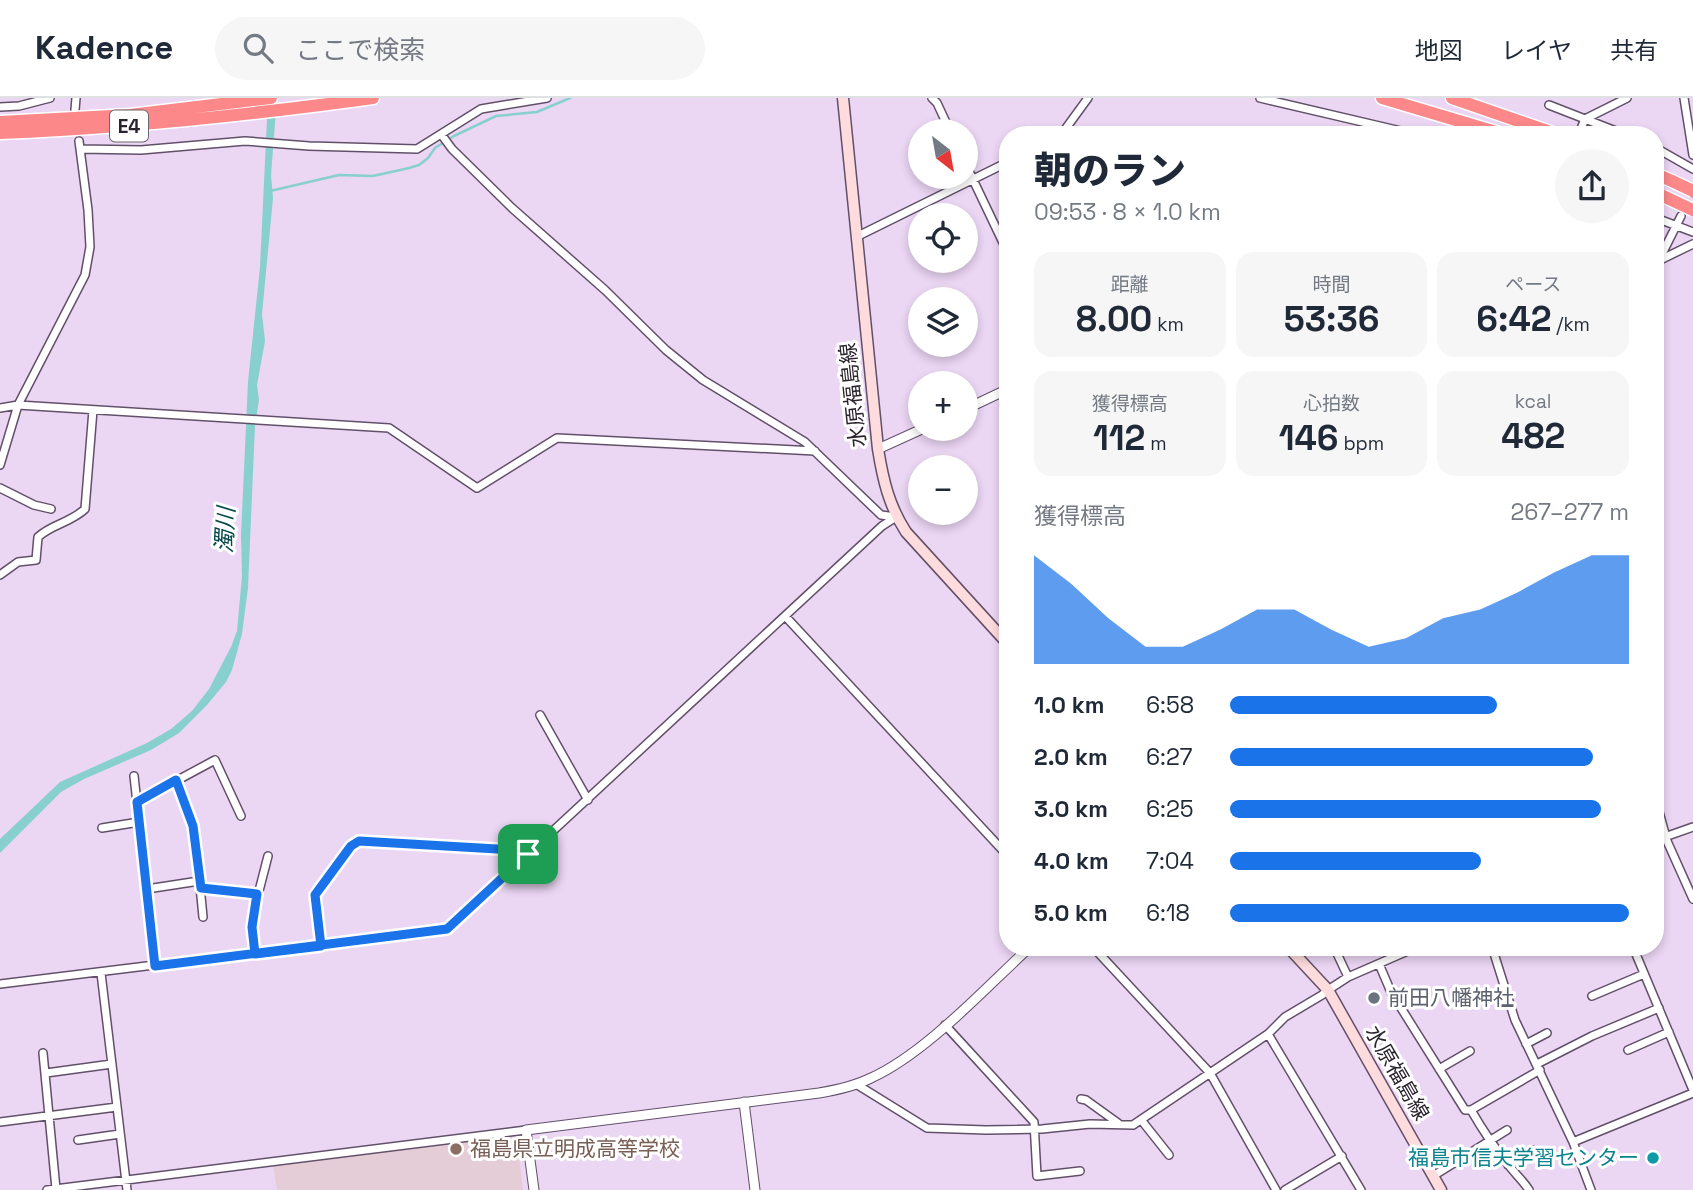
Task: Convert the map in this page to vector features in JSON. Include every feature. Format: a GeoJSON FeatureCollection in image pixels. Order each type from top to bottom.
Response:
{"type":"FeatureCollection","features":[{"type":"Feature","properties":{"kind":"highway","name":"E4"},"geometry":{"type":"LineString","coordinates":[[0,122],[130,115],[271,98]]}},
{"type":"Feature","properties":{"kind":"highway","name":"E4"},"geometry":{"type":"LineString","coordinates":[[0,134],[122,127],[258,114],[373,98]]}},
{"type":"Feature","properties":{"kind":"highway"},"geometry":{"type":"LineString","coordinates":[[1382,98],[1476,126]]}},
{"type":"Feature","properties":{"kind":"highway"},"geometry":{"type":"LineString","coordinates":[[1452,98],[1533,126]]}},
{"type":"Feature","properties":{"kind":"highway"},"geometry":{"type":"LineString","coordinates":[[1664,178],[1693,191]]}},
{"type":"Feature","properties":{"kind":"highway"},"geometry":{"type":"LineString","coordinates":[[1664,198],[1687,213]]}},
{"type":"Feature","properties":{"kind":"main road","name":"水原福島線"},"geometry":{"type":"LineString","coordinates":[[843,98],[878,449],[887,496],[896,517],[913,540],[999,634]]}},
{"type":"Feature","properties":{"kind":"main road","name":"水原福島線"},"geometry":{"type":"LineString","coordinates":[[1297,956],[1328,989],[1441,1190]]}},
{"type":"Feature","properties":{"kind":"street"},"geometry":{"type":"LineString","coordinates":[[0,107],[19,106],[50,98]]}},
{"type":"Feature","properties":{"kind":"street"},"geometry":{"type":"LineString","coordinates":[[75,110],[76,98]]}},
{"type":"Feature","properties":{"kind":"street"},"geometry":{"type":"LineString","coordinates":[[0,466],[18,405],[85,275],[90,247],[80,145],[141,150],[215,142],[260,142],[362,149],[417,149],[481,109],[547,98]]}},
{"type":"Feature","properties":{"kind":"street"},"geometry":{"type":"LineString","coordinates":[[932,98],[944,119]]}},
{"type":"Feature","properties":{"kind":"street"},"geometry":{"type":"LineString","coordinates":[[1068,126],[1088,98]]}},
{"type":"Feature","properties":{"kind":"street"},"geometry":{"type":"LineString","coordinates":[[1260,98],[1380,126]]}},
{"type":"Feature","properties":{"kind":"street"},"geometry":{"type":"LineString","coordinates":[[1582,126],[1585,119],[1628,98]]}},
{"type":"Feature","properties":{"kind":"street"},"geometry":{"type":"LineString","coordinates":[[1684,98],[1693,155]]}},
{"type":"Feature","properties":{"kind":"street"},"geometry":{"type":"LineString","coordinates":[[1549,106],[1603,126]]}},
{"type":"Feature","properties":{"kind":"street"},"geometry":{"type":"LineString","coordinates":[[441,134],[452,149],[512,208],[605,290],[666,349],[703,380],[794,435],[815,451],[881,515],[896,517]]}},
{"type":"Feature","properties":{"kind":"street"},"geometry":{"type":"LineString","coordinates":[[1664,153],[1693,169]]}},
{"type":"Feature","properties":{"kind":"street"},"geometry":{"type":"LineString","coordinates":[[978,177],[999,167]]}},
{"type":"Feature","properties":{"kind":"street"},"geometry":{"type":"LineString","coordinates":[[856,236],[954,189]]}},
{"type":"Feature","properties":{"kind":"street"},"geometry":{"type":"LineString","coordinates":[[977,189],[999,234]]}},
{"type":"Feature","properties":{"kind":"street"},"geometry":{"type":"LineString","coordinates":[[1664,248],[1675,225],[1687,213]]}},
{"type":"Feature","properties":{"kind":"street"},"geometry":{"type":"LineString","coordinates":[[1664,221],[1693,232]]}},
{"type":"Feature","properties":{"kind":"street"},"geometry":{"type":"LineString","coordinates":[[1664,259],[1693,244]]}},
{"type":"Feature","properties":{"kind":"street"},"geometry":{"type":"LineString","coordinates":[[978,403],[999,393]]}},
{"type":"Feature","properties":{"kind":"street"},"geometry":{"type":"LineString","coordinates":[[0,408],[18,405],[389,428],[477,488],[556,438],[815,451]]}},
{"type":"Feature","properties":{"kind":"street"},"geometry":{"type":"LineString","coordinates":[[0,575],[18,562],[36,560],[38,537],[55,524],[68,523],[85,509],[93,410]]}},
{"type":"Feature","properties":{"kind":"street"},"geometry":{"type":"LineString","coordinates":[[878,449],[908,435]]}},
{"type":"Feature","properties":{"kind":"street"},"geometry":{"type":"LineString","coordinates":[[0,488],[34,505],[51,509]]}},
{"type":"Feature","properties":{"kind":"street"},"geometry":{"type":"LineString","coordinates":[[0,984],[447,929],[882,526],[896,517]]}},
{"type":"Feature","properties":{"kind":"street"},"geometry":{"type":"LineString","coordinates":[[785,616],[999,846]]}},
{"type":"Feature","properties":{"kind":"street"},"geometry":{"type":"LineString","coordinates":[[540,715],[588,800]]}},
{"type":"Feature","properties":{"kind":"street"},"geometry":{"type":"LineString","coordinates":[[137,802],[215,760],[241,816]]}},
{"type":"Feature","properties":{"kind":"street"},"geometry":{"type":"LineString","coordinates":[[134,776],[155,966]]}},
{"type":"Feature","properties":{"kind":"street"},"geometry":{"type":"LineString","coordinates":[[176,780],[193,826],[203,917]]}},
{"type":"Feature","properties":{"kind":"street"},"geometry":{"type":"LineString","coordinates":[[102,828],[139,822]]}},
{"type":"Feature","properties":{"kind":"street"},"geometry":{"type":"LineString","coordinates":[[1665,835],[1693,827]]}},
{"type":"Feature","properties":{"kind":"street"},"geometry":{"type":"LineString","coordinates":[[1664,831],[1693,899]]}},
{"type":"Feature","properties":{"kind":"street"},"geometry":{"type":"LineString","coordinates":[[321,946],[315,895],[354,843],[359,841],[438,845],[513,850],[528,854]]}},
{"type":"Feature","properties":{"kind":"street"},"geometry":{"type":"LineString","coordinates":[[255,954],[252,927],[257,894],[268,856]]}},
{"type":"Feature","properties":{"kind":"street"},"geometry":{"type":"LineString","coordinates":[[147,889],[200,885],[257,894]]}},
{"type":"Feature","properties":{"kind":"street"},"geometry":{"type":"LineString","coordinates":[[47,1190],[819,1093],[856,1084],[897,1065],[1020,956]]}},
{"type":"Feature","properties":{"kind":"street"},"geometry":{"type":"LineString","coordinates":[[1101,956],[1210,1073],[1276,1190]]}},
{"type":"Feature","properties":{"kind":"street"},"geometry":{"type":"LineString","coordinates":[[1338,956],[1349,977]]}},
{"type":"Feature","properties":{"kind":"street"},"geometry":{"type":"LineString","coordinates":[[856,1084],[927,1128],[1035,1129],[1133,1125],[1268,1034],[1285,1017],[1328,989],[1396,956]]}},
{"type":"Feature","properties":{"kind":"street"},"geometry":{"type":"LineString","coordinates":[[1495,956],[1515,1020],[1573,1142],[1588,1189]]}},
{"type":"Feature","properties":{"kind":"street"},"geometry":{"type":"LineString","coordinates":[[1573,1142],[1693,1092],[1637,956]]}},
{"type":"Feature","properties":{"kind":"street"},"geometry":{"type":"LineString","coordinates":[[1379,964],[1391,992],[1465,1110],[1471,1110],[1592,1036],[1659,1008]]}},
{"type":"Feature","properties":{"kind":"street"},"geometry":{"type":"LineString","coordinates":[[100,973],[127,1190]]}},
{"type":"Feature","properties":{"kind":"street"},"geometry":{"type":"LineString","coordinates":[[1592,996],[1644,974]]}},
{"type":"Feature","properties":{"kind":"street"},"geometry":{"type":"LineString","coordinates":[[945,1025],[1034,1122],[1037,1175],[1080,1171]]}},
{"type":"Feature","properties":{"kind":"street"},"geometry":{"type":"LineString","coordinates":[[1628,1050],[1669,1032]]}},
{"type":"Feature","properties":{"kind":"street"},"geometry":{"type":"LineString","coordinates":[[1526,1044],[1547,1033]]}},
{"type":"Feature","properties":{"kind":"street"},"geometry":{"type":"LineString","coordinates":[[1268,1034],[1361,1190]]}},
{"type":"Feature","properties":{"kind":"street"},"geometry":{"type":"LineString","coordinates":[[1440,1069],[1471,1051]]}},
{"type":"Feature","properties":{"kind":"street"},"geometry":{"type":"LineString","coordinates":[[43,1053],[56,1189]]}},
{"type":"Feature","properties":{"kind":"street"},"geometry":{"type":"LineString","coordinates":[[46,1073],[112,1065]]}},
{"type":"Feature","properties":{"kind":"street"},"geometry":{"type":"LineString","coordinates":[[1080,1099],[1087,1100],[1118,1124]]}},
{"type":"Feature","properties":{"kind":"street"},"geometry":{"type":"LineString","coordinates":[[744,1102],[755,1190]]}},
{"type":"Feature","properties":{"kind":"street"},"geometry":{"type":"LineString","coordinates":[[0,1122],[117,1107]]}},
{"type":"Feature","properties":{"kind":"street"},"geometry":{"type":"LineString","coordinates":[[1471,1110],[1490,1142],[1529,1190]]}},
{"type":"Feature","properties":{"kind":"street"},"geometry":{"type":"LineString","coordinates":[[1142,1121],[1169,1155]]}},
{"type":"Feature","properties":{"kind":"street"},"geometry":{"type":"LineString","coordinates":[[526,1130],[534,1190]]}},
{"type":"Feature","properties":{"kind":"street"},"geometry":{"type":"LineString","coordinates":[[1433,1176],[1507,1130]]}},
{"type":"Feature","properties":{"kind":"street"},"geometry":{"type":"LineString","coordinates":[[78,1140],[120,1134]]}},
{"type":"Feature","properties":{"kind":"street"},"geometry":{"type":"LineString","coordinates":[[1508,1165],[1532,1150]]}},
{"type":"Feature","properties":{"kind":"street"},"geometry":{"type":"LineString","coordinates":[[1285,1190],[1342,1156]]}},
{"type":"Feature","properties":{"kind":"shaded area","name":"濁川"},"geometry":{"type":"Polygon","coordinates":[[[268,98],[277,98],[271,175],[273,198],[262,314],[265,341],[257,385],[259,400],[255,425],[248,588],[242,634],[232,670],[207,705],[179,733],[151,750],[61,792],[0,853],[0,839],[60,782],[147,743],[171,729],[192,711],[209,689],[237,631],[242,576],[241,535],[248,382],[260,267],[268,98]]]}},
{"type":"Feature","properties":{"kind":"shaded area","name":"福島県立明成高等学校"},"geometry":{"type":"Polygon","coordinates":[[[516,1133],[523,1190],[277,1190],[273,1165],[516,1133]]]}},
{"type":"Feature","properties":{"kind":"waterway"},"geometry":{"type":"LineString","coordinates":[[270,191],[339,175],[373,176],[419,165],[435,148],[496,116],[537,112],[570,98]]}},
{"type":"Feature","properties":{"kind":"tunnel"},"geometry":{"type":"LineString","coordinates":[[1681,216],[1693,189]]}},
{"type":"Feature","properties":{"kind":"place","name":"前田八幡神社"},"geometry":{"type":"Point","coordinates":[1374,998]}},
{"type":"Feature","properties":{"kind":"place","name":"福島県立明成高等学校"},"geometry":{"type":"Point","coordinates":[456,1149]}},
{"type":"Feature","properties":{"kind":"place","name":"福島市信夫学習センター"},"geometry":{"type":"Point","coordinates":[1653,1158]}},
{"type":"Feature","properties":{"kind":"route"},"geometry":{"type":"LineString","coordinates":[[528,854],[447,929],[321,946],[255,954],[155,966],[137,802],[176,780],[193,826],[201,888],[257,894],[252,927],[255,954],[321,946],[315,895],[351,846],[359,841],[513,850],[528,854]]}}]}
